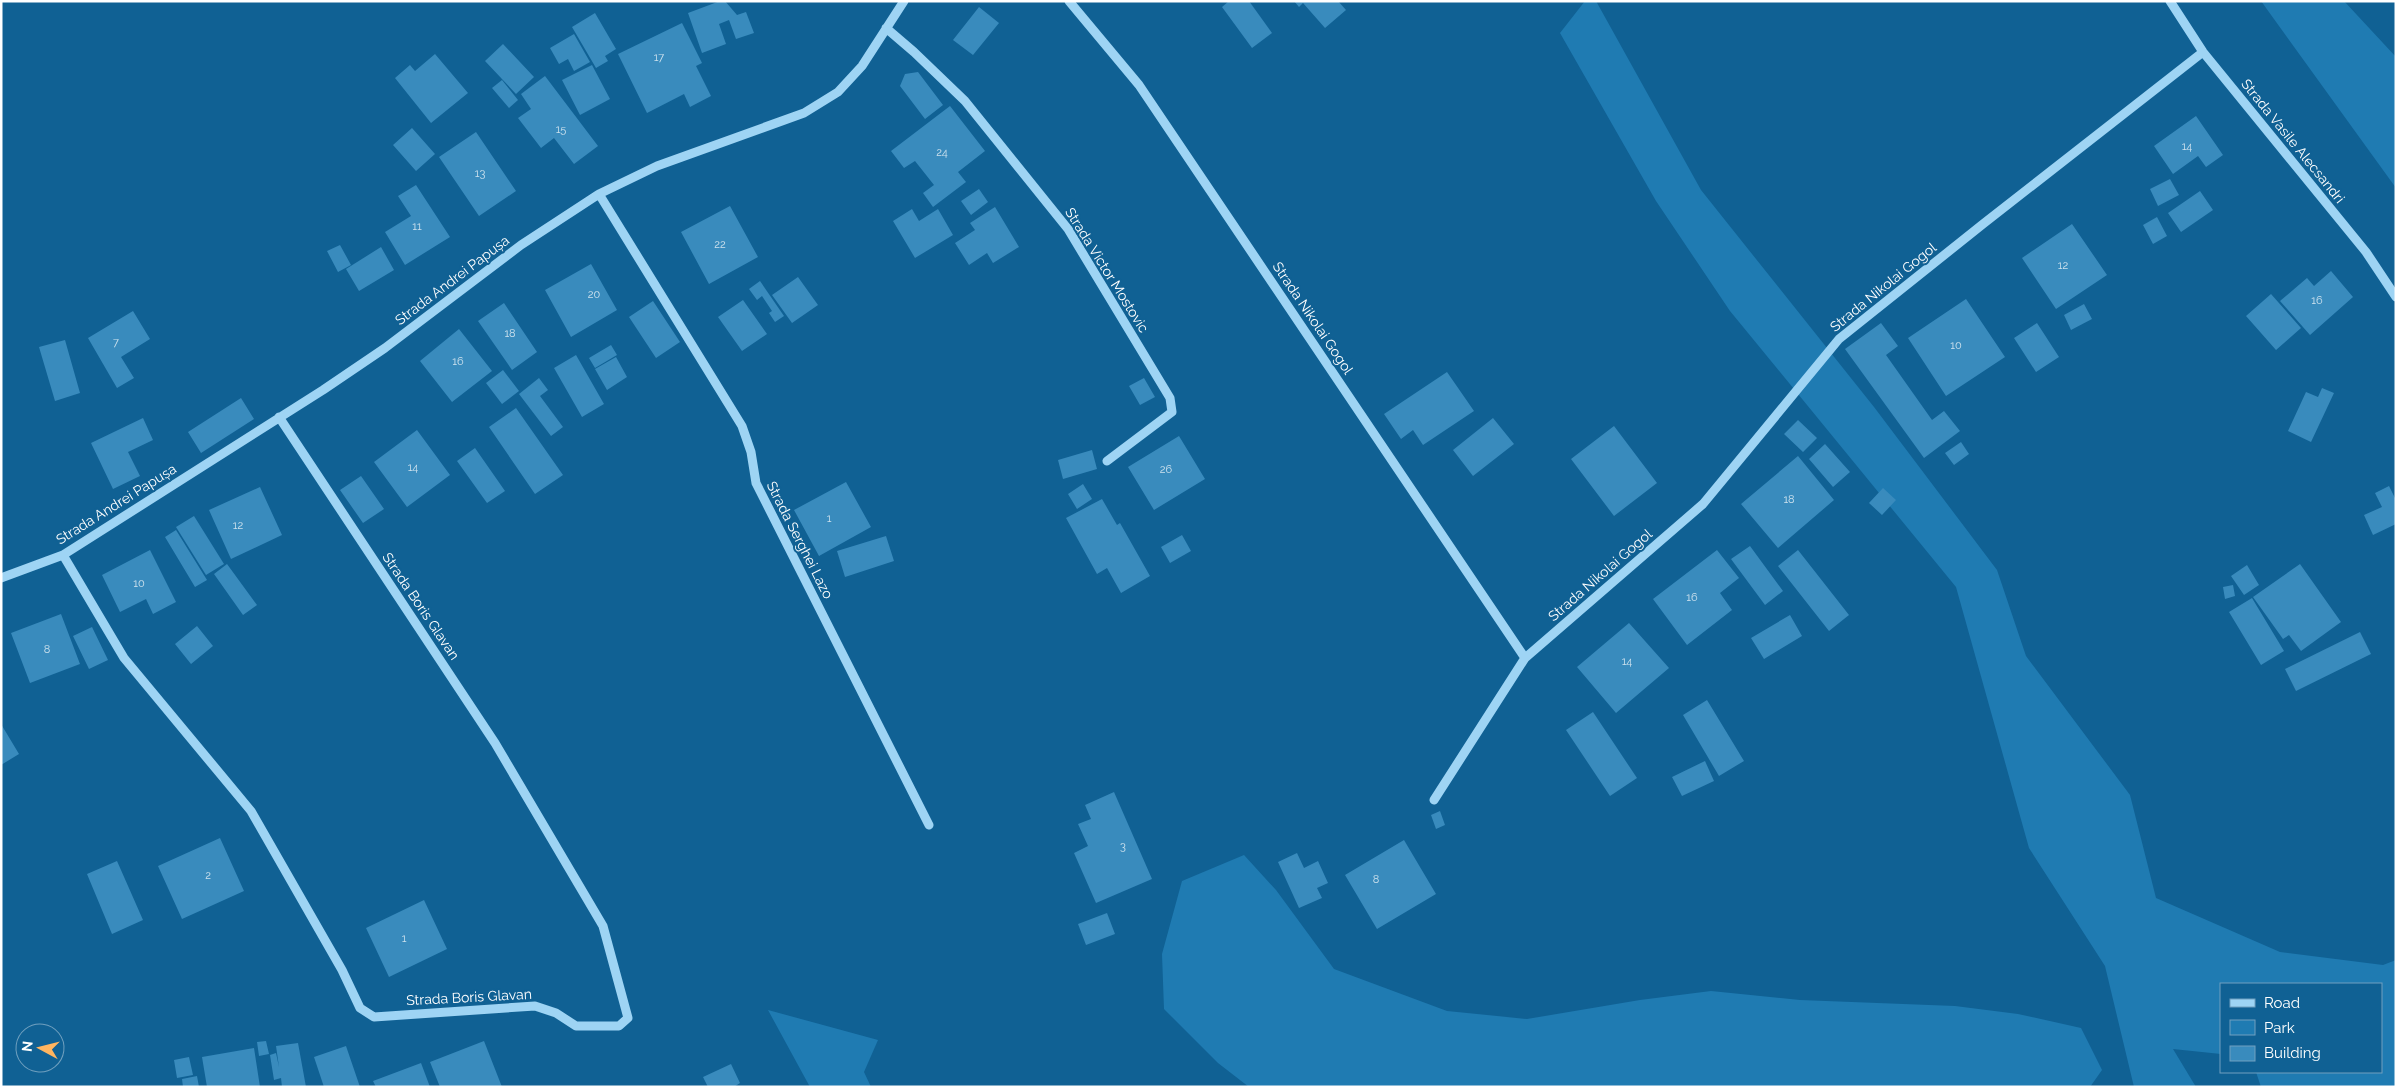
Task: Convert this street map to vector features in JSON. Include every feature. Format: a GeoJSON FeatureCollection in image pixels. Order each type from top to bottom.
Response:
{"type":"FeatureCollection","features":[{"type":"Feature","properties":{"kind":"street","name":"Strada Andrei Papușa"},"geometry":{"type":"LineString","coordinates":[[1,578],[62,556],[279,418],[385,348],[521,245],[598,194],[657,166],[804,113],[838,92],[862,66],[904,1]]}},
{"type":"Feature","properties":{"kind":"street","name":"Strada Nikolai Gogol"},"geometry":{"type":"LineString","coordinates":[[1069,1],[1140,85],[1525,658]]}},
{"type":"Feature","properties":{"kind":"street","name":"Strada Vasile Alecsandri"},"geometry":{"type":"LineString","coordinates":[[2170,1],[2203,52],[2366,252],[2396,297]]}},
{"type":"Feature","properties":{"kind":"street","name":"Strada Victor Mostovic"},"geometry":{"type":"LineString","coordinates":[[886,28],[914,52],[964,101],[1068,229],[1170,398],[1172,412],[1107,461]]}},
{"type":"Feature","properties":{"kind":"street","name":"Strada Nikolai Gogol"},"geometry":{"type":"LineString","coordinates":[[1434,800],[1525,658],[1703,504],[1839,339],[2203,52]]}},
{"type":"Feature","properties":{"kind":"street","name":"Strada Serghei Lazo"},"geometry":{"type":"LineString","coordinates":[[598,194],[742,426],[751,452],[756,483],[929,825]]}},
{"type":"Feature","properties":{"kind":"street","name":"Strada Boris Glavan"},"geometry":{"type":"LineString","coordinates":[[62,556],[124,658],[251,811],[342,970],[360,1008],[374,1017],[535,1006],[556,1013],[576,1026],[620,1026],[628,1018],[602,926],[495,743],[279,418]]}},
{"type":"Feature","properties":{"kind":"green space"},"geometry":{"type":"Polygon","coordinates":[[[1585,1],[1596,1],[1701,190],[1874,407],[1997,570],[2026,656],[2130,795],[2156,898],[2280,952],[2383,965],[2396,960],[2396,1087],[2261,1087],[2256,1073],[2382,1073],[2382,983],[2220,983],[2220,1054],[2173,1049],[2196,1087],[2134,1087],[2105,966],[2029,848],[1956,587],[1730,311],[1656,201],[1560,33],[1585,1]]]}},
{"type":"Feature","properties":{"kind":"green space"},"geometry":{"type":"Polygon","coordinates":[[[2261,1],[2344,1],[2396,57],[2396,188],[2261,1]]]}},
{"type":"Feature","properties":{"kind":"green space"},"geometry":{"type":"Polygon","coordinates":[[[1244,855],[1276,890],[1334,969],[1447,1011],[1527,1019],[1640,1000],[1711,991],[1800,1000],[1955,1006],[2018,1014],[2081,1028],[2102,1070],[2090,1087],[1249,1087],[1218,1063],[1164,1009],[1162,954],[1182,881],[1244,855]]]}},
{"type":"Feature","properties":{"kind":"green space"},"geometry":{"type":"Polygon","coordinates":[[[768,1010],[878,1040],[864,1072],[871,1087],[810,1087],[768,1010]]]}},
{"type":"Feature","properties":{"kind":"building"},"geometry":{"type":"Polygon","coordinates":[[[720,1],[725,1],[737,15],[746,12],[754,33],[736,39],[729,20],[719,24],[726,44],[702,53],[688,13],[720,1]]]}},
{"type":"Feature","properties":{"kind":"building"},"geometry":{"type":"Polygon","coordinates":[[[1229,1],[1249,1],[1272,33],[1252,48],[1222,7],[1229,1]]]}},
{"type":"Feature","properties":{"kind":"building"},"geometry":{"type":"Polygon","coordinates":[[[1294,1],[1338,1],[1346,10],[1325,28],[1303,3],[1299,7],[1294,1]]]}},
{"type":"Feature","properties":{"kind":"building"},"geometry":{"type":"Polygon","coordinates":[[[979,7],[999,23],[973,55],[953,40],[979,7]]]}},
{"type":"Feature","properties":{"kind":"building"},"geometry":{"type":"Polygon","coordinates":[[[595,13],[616,49],[605,56],[608,61],[596,68],[572,27],[595,13]]]}},
{"type":"Feature","properties":{"kind":"building"},"geometry":{"type":"Polygon","coordinates":[[[682,23],[702,63],[696,66],[711,96],[690,107],[684,94],[647,113],[618,54],[682,23]]]}},
{"type":"Feature","properties":{"kind":"building"},"geometry":{"type":"Polygon","coordinates":[[[574,34],[590,62],[574,71],[568,59],[559,64],[550,48],[574,34]]]}},
{"type":"Feature","properties":{"kind":"building"},"geometry":{"type":"Polygon","coordinates":[[[503,44],[534,77],[516,94],[485,61],[503,44]]]}},
{"type":"Feature","properties":{"kind":"building"},"geometry":{"type":"Polygon","coordinates":[[[435,54],[468,93],[431,123],[395,78],[410,65],[415,71],[435,54]]]}},
{"type":"Feature","properties":{"kind":"building"},"geometry":{"type":"Polygon","coordinates":[[[592,65],[610,99],[580,115],[562,80],[592,65]]]}},
{"type":"Feature","properties":{"kind":"building"},"geometry":{"type":"Polygon","coordinates":[[[918,72],[943,105],[925,119],[900,86],[905,74],[918,72]]]}},
{"type":"Feature","properties":{"kind":"building"},"geometry":{"type":"Polygon","coordinates":[[[545,76],[598,146],[574,164],[554,138],[541,148],[518,118],[531,109],[521,94],[545,76]]]}},
{"type":"Feature","properties":{"kind":"building"},"geometry":{"type":"Polygon","coordinates":[[[502,80],[518,100],[509,108],[492,88],[502,80]]]}},
{"type":"Feature","properties":{"kind":"building"},"geometry":{"type":"Polygon","coordinates":[[[950,106],[985,151],[958,172],[966,182],[933,207],[923,193],[934,185],[915,161],[904,168],[891,151],[950,106]]]}},
{"type":"Feature","properties":{"kind":"building"},"geometry":{"type":"Polygon","coordinates":[[[2196,116],[2223,155],[2206,167],[2198,156],[2173,174],[2154,146],[2196,116]]]}},
{"type":"Feature","properties":{"kind":"building"},"geometry":{"type":"Polygon","coordinates":[[[412,128],[435,154],[416,171],[393,145],[412,128]]]}},
{"type":"Feature","properties":{"kind":"building"},"geometry":{"type":"Polygon","coordinates":[[[476,132],[516,191],[479,216],[439,157],[476,132]]]}},
{"type":"Feature","properties":{"kind":"building"},"geometry":{"type":"Polygon","coordinates":[[[2170,179],[2179,195],[2158,206],[2150,189],[2170,179]]]}},
{"type":"Feature","properties":{"kind":"building"},"geometry":{"type":"Polygon","coordinates":[[[416,185],[450,237],[405,265],[385,232],[411,216],[398,196],[416,185]]]}},
{"type":"Feature","properties":{"kind":"building"},"geometry":{"type":"Polygon","coordinates":[[[979,189],[988,202],[971,215],[961,201],[979,189]]]}},
{"type":"Feature","properties":{"kind":"building"},"geometry":{"type":"Polygon","coordinates":[[[2200,191],[2213,210],[2181,232],[2168,213],[2200,191]]]}},
{"type":"Feature","properties":{"kind":"building"},"geometry":{"type":"Polygon","coordinates":[[[730,206],[758,257],[709,284],[681,232],[730,206]]]}},
{"type":"Feature","properties":{"kind":"building"},"geometry":{"type":"Polygon","coordinates":[[[995,207],[1019,247],[993,263],[987,253],[969,265],[955,243],[975,230],[970,223],[995,207]]]}},
{"type":"Feature","properties":{"kind":"building"},"geometry":{"type":"Polygon","coordinates":[[[912,209],[919,221],[938,209],[953,235],[915,258],[893,221],[912,209]]]}},
{"type":"Feature","properties":{"kind":"building"},"geometry":{"type":"Polygon","coordinates":[[[2157,217],[2167,236],[2153,244],[2143,225],[2157,217]]]}},
{"type":"Feature","properties":{"kind":"building"},"geometry":{"type":"Polygon","coordinates":[[[2072,224],[2107,275],[2056,309],[2022,258],[2072,224]]]}},
{"type":"Feature","properties":{"kind":"building"},"geometry":{"type":"Polygon","coordinates":[[[340,245],[351,265],[338,272],[327,251],[340,245]]]}},
{"type":"Feature","properties":{"kind":"building"},"geometry":{"type":"Polygon","coordinates":[[[381,247],[394,270],[359,291],[346,269],[381,247]]]}},
{"type":"Feature","properties":{"kind":"building"},"geometry":{"type":"Polygon","coordinates":[[[591,264],[617,310],[571,337],[545,290],[591,264]]]}},
{"type":"Feature","properties":{"kind":"building"},"geometry":{"type":"Polygon","coordinates":[[[2331,271],[2353,297],[2310,335],[2280,301],[2307,278],[2314,286],[2331,271]]]}},
{"type":"Feature","properties":{"kind":"building"},"geometry":{"type":"Polygon","coordinates":[[[798,277],[818,305],[792,323],[772,295],[798,277]]]}},
{"type":"Feature","properties":{"kind":"building"},"geometry":{"type":"Polygon","coordinates":[[[760,281],[784,316],[775,322],[769,313],[772,311],[762,296],[757,300],[749,289],[760,281]]]}},
{"type":"Feature","properties":{"kind":"building"},"geometry":{"type":"Polygon","coordinates":[[[2271,294],[2301,328],[2276,350],[2246,316],[2271,294]]]}},
{"type":"Feature","properties":{"kind":"building"},"geometry":{"type":"Polygon","coordinates":[[[1966,299],[2005,357],[1946,396],[1908,338],[1966,299]]]}},
{"type":"Feature","properties":{"kind":"building"},"geometry":{"type":"Polygon","coordinates":[[[743,300],[767,334],[742,351],[718,317],[743,300]]]}},
{"type":"Feature","properties":{"kind":"building"},"geometry":{"type":"Polygon","coordinates":[[[653,301],[680,342],[656,358],[629,317],[653,301]]]}},
{"type":"Feature","properties":{"kind":"building"},"geometry":{"type":"Polygon","coordinates":[[[504,303],[537,352],[512,370],[478,321],[504,303]]]}},
{"type":"Feature","properties":{"kind":"building"},"geometry":{"type":"Polygon","coordinates":[[[2084,304],[2092,319],[2071,330],[2064,315],[2084,304]]]}},
{"type":"Feature","properties":{"kind":"building"},"geometry":{"type":"Polygon","coordinates":[[[133,311],[150,339],[121,357],[134,378],[117,388],[88,338],[133,311]]]}},
{"type":"Feature","properties":{"kind":"building"},"geometry":{"type":"Polygon","coordinates":[[[1881,323],[1898,346],[1886,355],[1932,420],[1944,411],[1960,431],[1924,458],[1845,349],[1881,323]]]}},
{"type":"Feature","properties":{"kind":"building"},"geometry":{"type":"Polygon","coordinates":[[[2037,323],[2059,357],[2036,372],[2014,338],[2037,323]]]}},
{"type":"Feature","properties":{"kind":"building"},"geometry":{"type":"Polygon","coordinates":[[[459,329],[492,371],[452,402],[420,361],[459,329]]]}},
{"type":"Feature","properties":{"kind":"building"},"geometry":{"type":"Polygon","coordinates":[[[65,340],[80,393],[55,401],[39,347],[65,340]]]}},
{"type":"Feature","properties":{"kind":"building"},"geometry":{"type":"Polygon","coordinates":[[[611,345],[617,355],[595,368],[589,358],[611,345]]]}},
{"type":"Feature","properties":{"kind":"building"},"geometry":{"type":"Polygon","coordinates":[[[576,355],[604,404],[582,417],[554,368],[576,355]]]}},
{"type":"Feature","properties":{"kind":"building"},"geometry":{"type":"Polygon","coordinates":[[[616,357],[627,377],[607,390],[595,369],[616,357]]]}},
{"type":"Feature","properties":{"kind":"building"},"geometry":{"type":"Polygon","coordinates":[[[503,370],[519,391],[502,404],[486,383],[503,370]]]}},
{"type":"Feature","properties":{"kind":"building"},"geometry":{"type":"Polygon","coordinates":[[[1447,372],[1474,411],[1423,445],[1413,430],[1401,439],[1384,414],[1447,372]]]}},
{"type":"Feature","properties":{"kind":"building"},"geometry":{"type":"Polygon","coordinates":[[[539,378],[548,390],[540,396],[563,427],[551,436],[519,394],[539,378]]]}},
{"type":"Feature","properties":{"kind":"building"},"geometry":{"type":"Polygon","coordinates":[[[1144,378],[1155,397],[1140,405],[1129,386],[1144,378]]]}},
{"type":"Feature","properties":{"kind":"building"},"geometry":{"type":"Polygon","coordinates":[[[2322,388],[2334,393],[2311,442],[2288,431],[2306,392],[2318,397],[2322,388]]]}},
{"type":"Feature","properties":{"kind":"building"},"geometry":{"type":"Polygon","coordinates":[[[241,398],[254,419],[201,453],[188,432],[241,398]]]}},
{"type":"Feature","properties":{"kind":"building"},"geometry":{"type":"Polygon","coordinates":[[[516,408],[563,475],[535,494],[489,427],[516,408]]]}},
{"type":"Feature","properties":{"kind":"building"},"geometry":{"type":"Polygon","coordinates":[[[143,418],[153,440],[128,452],[140,476],[113,489],[91,443],[143,418]]]}},
{"type":"Feature","properties":{"kind":"building"},"geometry":{"type":"Polygon","coordinates":[[[1493,418],[1514,444],[1473,476],[1453,450],[1493,418]]]}},
{"type":"Feature","properties":{"kind":"building"},"geometry":{"type":"Polygon","coordinates":[[[1798,420],[1817,438],[1803,452],[1784,434],[1798,420]]]}},
{"type":"Feature","properties":{"kind":"building"},"geometry":{"type":"Polygon","coordinates":[[[1614,426],[1657,483],[1614,516],[1571,459],[1614,426]]]}},
{"type":"Feature","properties":{"kind":"building"},"geometry":{"type":"Polygon","coordinates":[[[417,430],[450,475],[407,507],[374,462],[417,430]]]}},
{"type":"Feature","properties":{"kind":"building"},"geometry":{"type":"Polygon","coordinates":[[[1179,436],[1205,479],[1154,510],[1128,467],[1179,436]]]}},
{"type":"Feature","properties":{"kind":"building"},"geometry":{"type":"Polygon","coordinates":[[[1961,442],[1969,454],[1954,465],[1945,453],[1961,442]]]}},
{"type":"Feature","properties":{"kind":"building"},"geometry":{"type":"Polygon","coordinates":[[[1825,444],[1850,472],[1833,487],[1809,459],[1825,444]]]}},
{"type":"Feature","properties":{"kind":"building"},"geometry":{"type":"Polygon","coordinates":[[[475,448],[505,491],[487,503],[457,461],[475,448]]]}},
{"type":"Feature","properties":{"kind":"building"},"geometry":{"type":"Polygon","coordinates":[[[1092,450],[1097,469],[1063,479],[1058,460],[1092,450]]]}},
{"type":"Feature","properties":{"kind":"building"},"geometry":{"type":"Polygon","coordinates":[[[1798,456],[1834,500],[1778,548],[1741,504],[1798,456]]]}},
{"type":"Feature","properties":{"kind":"building"},"geometry":{"type":"Polygon","coordinates":[[[361,476],[384,509],[363,523],[340,490],[361,476]]]}},
{"type":"Feature","properties":{"kind":"building"},"geometry":{"type":"Polygon","coordinates":[[[846,482],[871,527],[819,556],[794,510],[846,482]]]}},
{"type":"Feature","properties":{"kind":"building"},"geometry":{"type":"Polygon","coordinates":[[[1083,484],[1092,499],[1077,509],[1068,494],[1083,484]]]}},
{"type":"Feature","properties":{"kind":"building"},"geometry":{"type":"Polygon","coordinates":[[[2389,486],[2396,500],[2396,524],[2373,535],[2364,515],[2382,507],[2375,493],[2389,486]]]}},
{"type":"Feature","properties":{"kind":"building"},"geometry":{"type":"Polygon","coordinates":[[[260,487],[282,535],[231,559],[209,510],[260,487]]]}},
{"type":"Feature","properties":{"kind":"building"},"geometry":{"type":"Polygon","coordinates":[[[1883,488],[1896,500],[1882,515],[1869,503],[1883,488]]]}},
{"type":"Feature","properties":{"kind":"building"},"geometry":{"type":"Polygon","coordinates":[[[1102,499],[1117,525],[1120,523],[1150,576],[1121,593],[1107,568],[1097,574],[1066,518],[1102,499]]]}},
{"type":"Feature","properties":{"kind":"building"},"geometry":{"type":"Polygon","coordinates":[[[194,516],[224,564],[206,575],[176,527],[194,516]]]}},
{"type":"Feature","properties":{"kind":"building"},"geometry":{"type":"Polygon","coordinates":[[[176,530],[207,580],[195,587],[165,537],[176,530]]]}},
{"type":"Feature","properties":{"kind":"building"},"geometry":{"type":"Polygon","coordinates":[[[1182,535],[1191,551],[1170,563],[1161,547],[1182,535]]]}},
{"type":"Feature","properties":{"kind":"building"},"geometry":{"type":"Polygon","coordinates":[[[886,536],[894,561],[845,577],[837,551],[886,536]]]}},
{"type":"Feature","properties":{"kind":"building"},"geometry":{"type":"Polygon","coordinates":[[[1750,546],[1783,591],[1765,605],[1731,559],[1750,546]]]}},
{"type":"Feature","properties":{"kind":"building"},"geometry":{"type":"Polygon","coordinates":[[[150,550],[176,602],[153,614],[146,599],[120,612],[102,575],[150,550]]]}},
{"type":"Feature","properties":{"kind":"building"},"geometry":{"type":"Polygon","coordinates":[[[1717,550],[1739,578],[1720,593],[1732,610],[1687,645],[1653,599],[1717,550]]]}},
{"type":"Feature","properties":{"kind":"building"},"geometry":{"type":"Polygon","coordinates":[[[1798,550],[1849,615],[1829,631],[1778,566],[1798,550]]]}},
{"type":"Feature","properties":{"kind":"building"},"geometry":{"type":"Polygon","coordinates":[[[227,564],[257,605],[243,615],[214,574],[227,564]]]}},
{"type":"Feature","properties":{"kind":"building"},"geometry":{"type":"Polygon","coordinates":[[[2300,564],[2341,622],[2301,651],[2289,635],[2283,639],[2253,597],[2300,564]]]}},
{"type":"Feature","properties":{"kind":"building"},"geometry":{"type":"Polygon","coordinates":[[[2247,565],[2259,585],[2244,595],[2231,576],[2247,565]]]}},
{"type":"Feature","properties":{"kind":"building"},"geometry":{"type":"Polygon","coordinates":[[[2233,585],[2235,596],[2225,599],[2223,587],[2233,585]]]}},
{"type":"Feature","properties":{"kind":"building"},"geometry":{"type":"Polygon","coordinates":[[[2252,598],[2284,651],[2261,665],[2229,612],[2252,598]]]}},
{"type":"Feature","properties":{"kind":"building"},"geometry":{"type":"Polygon","coordinates":[[[61,614],[80,664],[30,683],[11,633],[61,614]]]}},
{"type":"Feature","properties":{"kind":"building"},"geometry":{"type":"Polygon","coordinates":[[[1790,615],[1802,636],[1764,659],[1751,638],[1790,615]]]}},
{"type":"Feature","properties":{"kind":"building"},"geometry":{"type":"Polygon","coordinates":[[[1629,623],[1669,668],[1616,713],[1577,667],[1629,623]]]}},
{"type":"Feature","properties":{"kind":"building"},"geometry":{"type":"Polygon","coordinates":[[[197,626],[213,646],[191,664],[175,644],[197,626]]]}},
{"type":"Feature","properties":{"kind":"building"},"geometry":{"type":"Polygon","coordinates":[[[92,627],[108,660],[89,669],[73,636],[92,627]]]}},
{"type":"Feature","properties":{"kind":"building"},"geometry":{"type":"Polygon","coordinates":[[[2360,632],[2371,654],[2296,691],[2285,669],[2360,632]]]}},
{"type":"Feature","properties":{"kind":"building"},"geometry":{"type":"Polygon","coordinates":[[[1707,700],[1744,761],[1719,776],[1683,715],[1707,700]]]}},
{"type":"Feature","properties":{"kind":"building"},"geometry":{"type":"Polygon","coordinates":[[[1593,712],[1637,778],[1610,796],[1566,730],[1593,712]]]}},
{"type":"Feature","properties":{"kind":"building"},"geometry":{"type":"Polygon","coordinates":[[[1,724],[19,754],[1,765],[1,724]]]}},
{"type":"Feature","properties":{"kind":"building"},"geometry":{"type":"Polygon","coordinates":[[[1705,761],[1714,781],[1682,796],[1672,777],[1705,761]]]}},
{"type":"Feature","properties":{"kind":"building"},"geometry":{"type":"Polygon","coordinates":[[[1114,792],[1152,879],[1096,903],[1074,853],[1088,846],[1078,824],[1091,819],[1085,805],[1114,792]]]}},
{"type":"Feature","properties":{"kind":"building"},"geometry":{"type":"Polygon","coordinates":[[[1440,811],[1445,825],[1436,829],[1431,815],[1440,811]]]}},
{"type":"Feature","properties":{"kind":"building"},"geometry":{"type":"Polygon","coordinates":[[[220,838],[244,891],[182,919],[158,866],[220,838]]]}},
{"type":"Feature","properties":{"kind":"building"},"geometry":{"type":"Polygon","coordinates":[[[1404,840],[1436,894],[1377,929],[1345,875],[1404,840]]]}},
{"type":"Feature","properties":{"kind":"building"},"geometry":{"type":"Polygon","coordinates":[[[1297,853],[1304,868],[1318,861],[1328,883],[1317,888],[1322,898],[1299,908],[1278,862],[1297,853]]]}},
{"type":"Feature","properties":{"kind":"building"},"geometry":{"type":"Polygon","coordinates":[[[117,861],[143,920],[112,934],[87,874],[117,861]]]}},
{"type":"Feature","properties":{"kind":"building"},"geometry":{"type":"Polygon","coordinates":[[[424,900],[447,949],[389,977],[366,928],[424,900]]]}},
{"type":"Feature","properties":{"kind":"building"},"geometry":{"type":"Polygon","coordinates":[[[1107,913],[1115,934],[1086,945],[1078,924],[1107,913]]]}},
{"type":"Feature","properties":{"kind":"building"},"geometry":{"type":"Polygon","coordinates":[[[266,1041],[269,1054],[259,1056],[257,1042],[266,1041]]]}},
{"type":"Feature","properties":{"kind":"building"},"geometry":{"type":"Polygon","coordinates":[[[484,1041],[502,1087],[440,1087],[430,1062],[484,1041]]]}},
{"type":"Feature","properties":{"kind":"building"},"geometry":{"type":"Polygon","coordinates":[[[298,1043],[306,1087],[282,1087],[281,1078],[274,1080],[270,1055],[276,1053],[279,1067],[276,1046],[298,1043]]]}},
{"type":"Feature","properties":{"kind":"building"},"geometry":{"type":"Polygon","coordinates":[[[346,1046],[360,1087],[324,1087],[314,1057],[346,1046]]]}},
{"type":"Feature","properties":{"kind":"building"},"geometry":{"type":"Polygon","coordinates":[[[254,1048],[260,1087],[207,1087],[202,1057],[254,1048]]]}},
{"type":"Feature","properties":{"kind":"building"},"geometry":{"type":"Polygon","coordinates":[[[189,1057],[193,1075],[177,1078],[174,1060],[189,1057]]]}},
{"type":"Feature","properties":{"kind":"building"},"geometry":{"type":"Polygon","coordinates":[[[421,1063],[430,1087],[376,1087],[373,1081],[421,1063]]]}},
{"type":"Feature","properties":{"kind":"building"},"geometry":{"type":"Polygon","coordinates":[[[731,1064],[740,1083],[734,1087],[708,1087],[703,1077],[731,1064]]]}},
{"type":"Feature","properties":{"kind":"building"},"geometry":{"type":"Polygon","coordinates":[[[197,1076],[199,1087],[183,1087],[182,1079],[197,1076]]]}}]}
